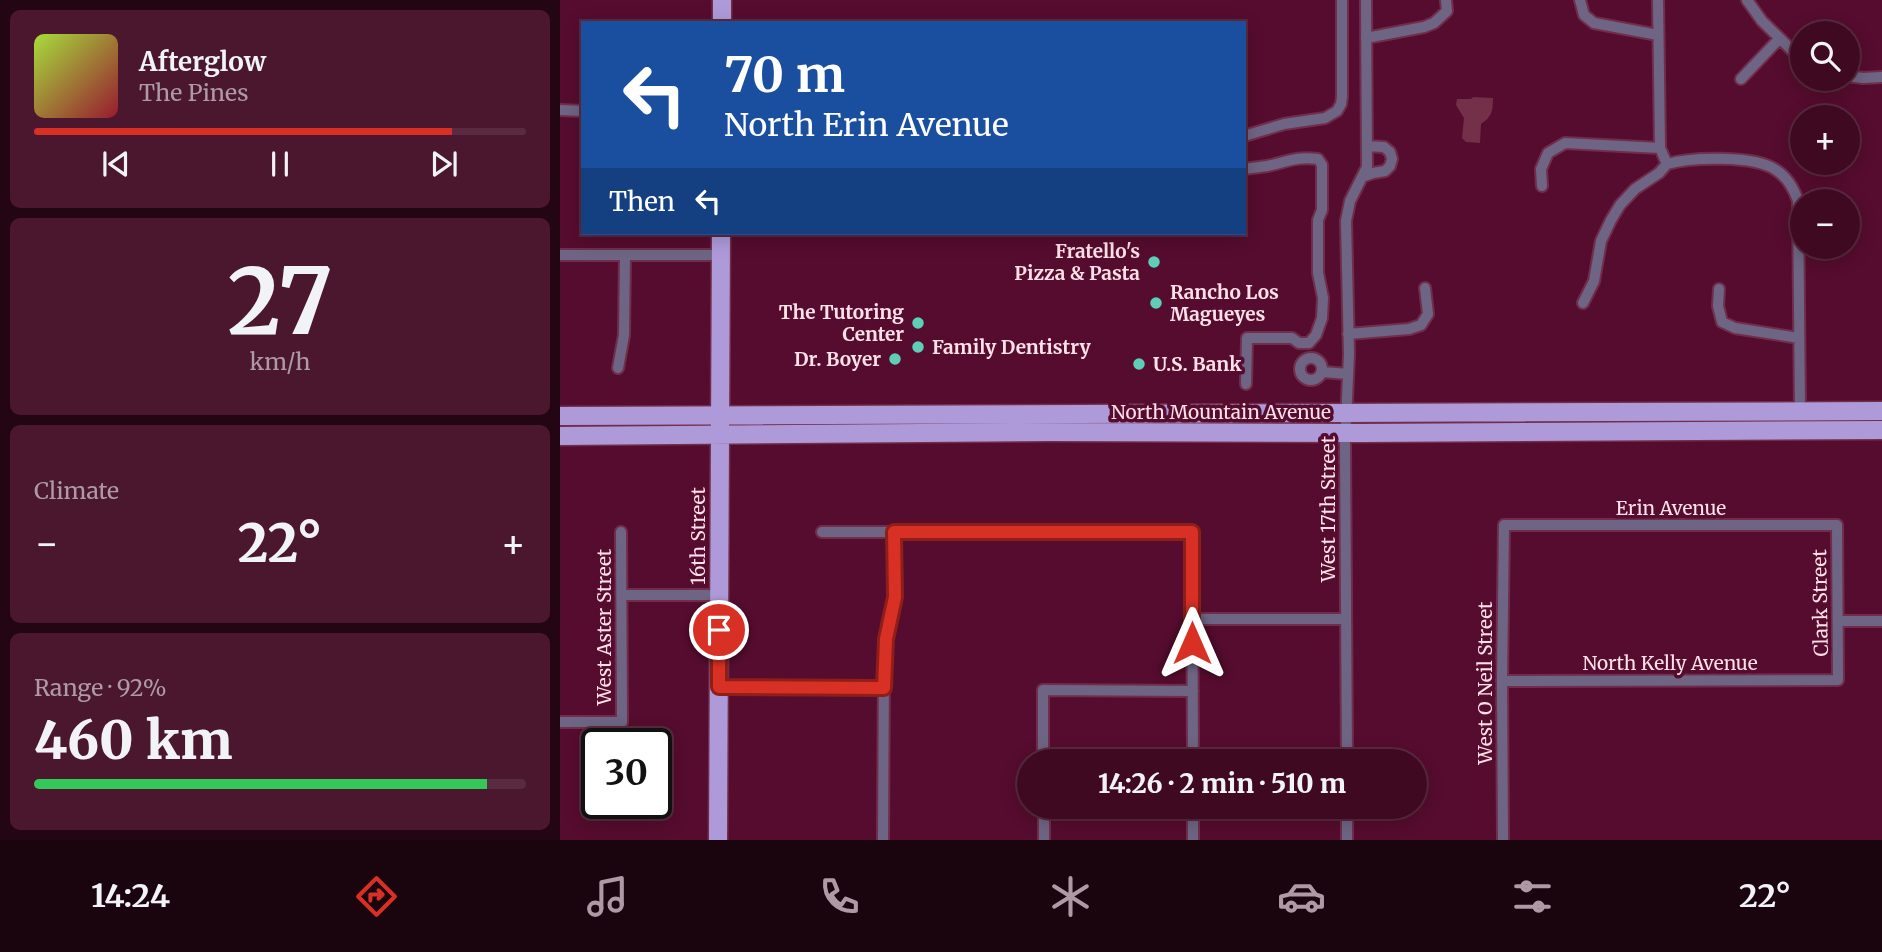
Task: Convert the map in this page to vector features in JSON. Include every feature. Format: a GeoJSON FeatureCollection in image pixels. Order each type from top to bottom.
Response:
{"type":"FeatureCollection","features":[{"type":"Feature","properties":{"kind":"main road"},"geometry":{"type":"LineString","coordinates":[[722,0],[722,21]]}},
{"type":"Feature","properties":{"kind":"main road","name":"16th Street"},"geometry":{"type":"LineString","coordinates":[[718,840],[721,235]]}},
{"type":"Feature","properties":{"kind":"main road","name":"North Mountain Avenue"},"geometry":{"type":"LineString","coordinates":[[560,416],[1882,411]]}},
{"type":"Feature","properties":{"kind":"main road"},"geometry":{"type":"LineString","coordinates":[[1050,432],[1051,413]]}},
{"type":"Feature","properties":{"kind":"main road","name":"North Mountain Avenue"},"geometry":{"type":"LineString","coordinates":[[560,436],[1882,430]]}},
{"type":"Feature","properties":{"kind":"street"},"geometry":{"type":"LineString","coordinates":[[1246,135],[1284,124],[1325,118],[1337,111],[1342,97],[1342,0]]}},
{"type":"Feature","properties":{"kind":"street","name":"West 17th Street"},"geometry":{"type":"LineString","coordinates":[[1347,749],[1346,221],[1350,201],[1367,167],[1366,0]]}},
{"type":"Feature","properties":{"kind":"street"},"geometry":{"type":"LineString","coordinates":[[1366,38],[1434,23],[1447,11],[1446,0]]}},
{"type":"Feature","properties":{"kind":"street"},"geometry":{"type":"LineString","coordinates":[[1580,0],[1584,15],[1594,23],[1658,35]]}},
{"type":"Feature","properties":{"kind":"street"},"geometry":{"type":"LineString","coordinates":[[1658,0],[1660,148],[1667,164]]}},
{"type":"Feature","properties":{"kind":"street"},"geometry":{"type":"LineString","coordinates":[[1747,0],[1762,21],[1790,49]]}},
{"type":"Feature","properties":{"kind":"street"},"geometry":{"type":"LineString","coordinates":[[1741,79],[1779,39]]}},
{"type":"Feature","properties":{"kind":"street"},"geometry":{"type":"LineString","coordinates":[[1860,78],[1882,77]]}},
{"type":"Feature","properties":{"kind":"street"},"geometry":{"type":"LineString","coordinates":[[560,110],[581,111]]}},
{"type":"Feature","properties":{"kind":"street"},"geometry":{"type":"LineString","coordinates":[[1542,186],[1541,169],[1548,153],[1565,143],[1660,148]]}},
{"type":"Feature","properties":{"kind":"street"},"geometry":{"type":"LineString","coordinates":[[1362,177],[1385,172],[1392,159],[1384,146],[1367,146]]}},
{"type":"Feature","properties":{"kind":"street"},"geometry":{"type":"LineString","coordinates":[[1246,169],[1305,157],[1318,159],[1322,165],[1322,211],[1318,220],[1318,273],[1323,298],[1322,318],[1316,335],[1309,343],[1311,358]]}},
{"type":"Feature","properties":{"kind":"street"},"geometry":{"type":"LineString","coordinates":[[1583,303],[1594,281],[1601,241],[1615,212],[1635,189],[1659,173],[1667,164],[1678,161],[1747,160],[1768,165],[1778,170],[1789,183],[1798,201],[1800,411]]}},
{"type":"Feature","properties":{"kind":"street"},"geometry":{"type":"LineString","coordinates":[[560,256],[720,255]]}},
{"type":"Feature","properties":{"kind":"street"},"geometry":{"type":"LineString","coordinates":[[618,368],[624,335],[625,256]]}},
{"type":"Feature","properties":{"kind":"street"},"geometry":{"type":"LineString","coordinates":[[1348,334],[1409,329],[1421,325],[1428,314],[1426,288]]}},
{"type":"Feature","properties":{"kind":"street"},"geometry":{"type":"LineString","coordinates":[[1719,289],[1718,306],[1722,322],[1735,328],[1799,338]]}},
{"type":"Feature","properties":{"kind":"street"},"geometry":{"type":"LineString","coordinates":[[1247,384],[1247,338],[1293,338],[1309,343]]}},
{"type":"Feature","properties":{"kind":"street"},"geometry":{"type":"LineString","coordinates":[[1311,358],[1322,363],[1323,372],[1312,381],[1301,374],[1300,370],[1303,362],[1311,358]]}},
{"type":"Feature","properties":{"kind":"street"},"geometry":{"type":"LineString","coordinates":[[1323,372],[1348,374]]}},
{"type":"Feature","properties":{"kind":"street","name":"Erin Avenue"},"geometry":{"type":"LineString","coordinates":[[1504,525],[1837,525]]}},
{"type":"Feature","properties":{"kind":"street","name":"West O Neil Street"},"geometry":{"type":"LineString","coordinates":[[1503,840],[1504,525]]}},
{"type":"Feature","properties":{"kind":"street","name":"Clark Street"},"geometry":{"type":"LineString","coordinates":[[1837,525],[1838,680]]}},
{"type":"Feature","properties":{"kind":"street","name":"West Aster Street"},"geometry":{"type":"LineString","coordinates":[[560,722],[622,722],[621,532]]}},
{"type":"Feature","properties":{"kind":"street"},"geometry":{"type":"LineString","coordinates":[[822,532],[1192,532],[1193,749]]}},
{"type":"Feature","properties":{"kind":"street"},"geometry":{"type":"LineString","coordinates":[[883,840],[884,688],[886,639],[895,597],[894,532]]}},
{"type":"Feature","properties":{"kind":"street"},"geometry":{"type":"LineString","coordinates":[[622,595],[719,595]]}},
{"type":"Feature","properties":{"kind":"street"},"geometry":{"type":"LineString","coordinates":[[1192,619],[1345,619]]}},
{"type":"Feature","properties":{"kind":"street"},"geometry":{"type":"LineString","coordinates":[[1838,621],[1882,621]]}},
{"type":"Feature","properties":{"kind":"street","name":"North Kelly Avenue"},"geometry":{"type":"LineString","coordinates":[[1502,681],[1838,680]]}},
{"type":"Feature","properties":{"kind":"street"},"geometry":{"type":"LineString","coordinates":[[719,687],[884,688]]}},
{"type":"Feature","properties":{"kind":"street"},"geometry":{"type":"LineString","coordinates":[[1043,749],[1043,690],[1193,691]]}},
{"type":"Feature","properties":{"kind":"street"},"geometry":{"type":"LineString","coordinates":[[1044,819],[1044,840]]}},
{"type":"Feature","properties":{"kind":"street"},"geometry":{"type":"LineString","coordinates":[[1193,819],[1193,840]]}},
{"type":"Feature","properties":{"kind":"street"},"geometry":{"type":"LineString","coordinates":[[1347,819],[1347,840]]}},
{"type":"Feature","properties":{"kind":"shaded area"},"geometry":{"type":"Polygon","coordinates":[[[1493,98],[1491,113],[1481,124],[1480,143],[1466,142],[1462,138],[1464,118],[1456,105],[1457,99],[1493,98]]]}},
{"type":"Feature","properties":{"kind":"place","name":"Fratello's Pizza & Pasta"},"geometry":{"type":"Point","coordinates":[1154,262]}},
{"type":"Feature","properties":{"kind":"place","name":"Rancho Los Magueyes"},"geometry":{"type":"Point","coordinates":[1156,303]}},
{"type":"Feature","properties":{"kind":"place","name":"The Tutoring Center"},"geometry":{"type":"Point","coordinates":[918,323]}},
{"type":"Feature","properties":{"kind":"place","name":"Family Dentistry"},"geometry":{"type":"Point","coordinates":[918,347]}},
{"type":"Feature","properties":{"kind":"place","name":"Dr. Boyer"},"geometry":{"type":"Point","coordinates":[895,359]}},
{"type":"Feature","properties":{"kind":"place","name":"U.S. Bank"},"geometry":{"type":"Point","coordinates":[1139,364]}},
{"type":"Feature","properties":{"kind":"route"},"geometry":{"type":"LineString","coordinates":[[719,630],[719,687],[884,688],[886,639],[895,597],[894,532],[1192,532],[1192,643]]}}]}
